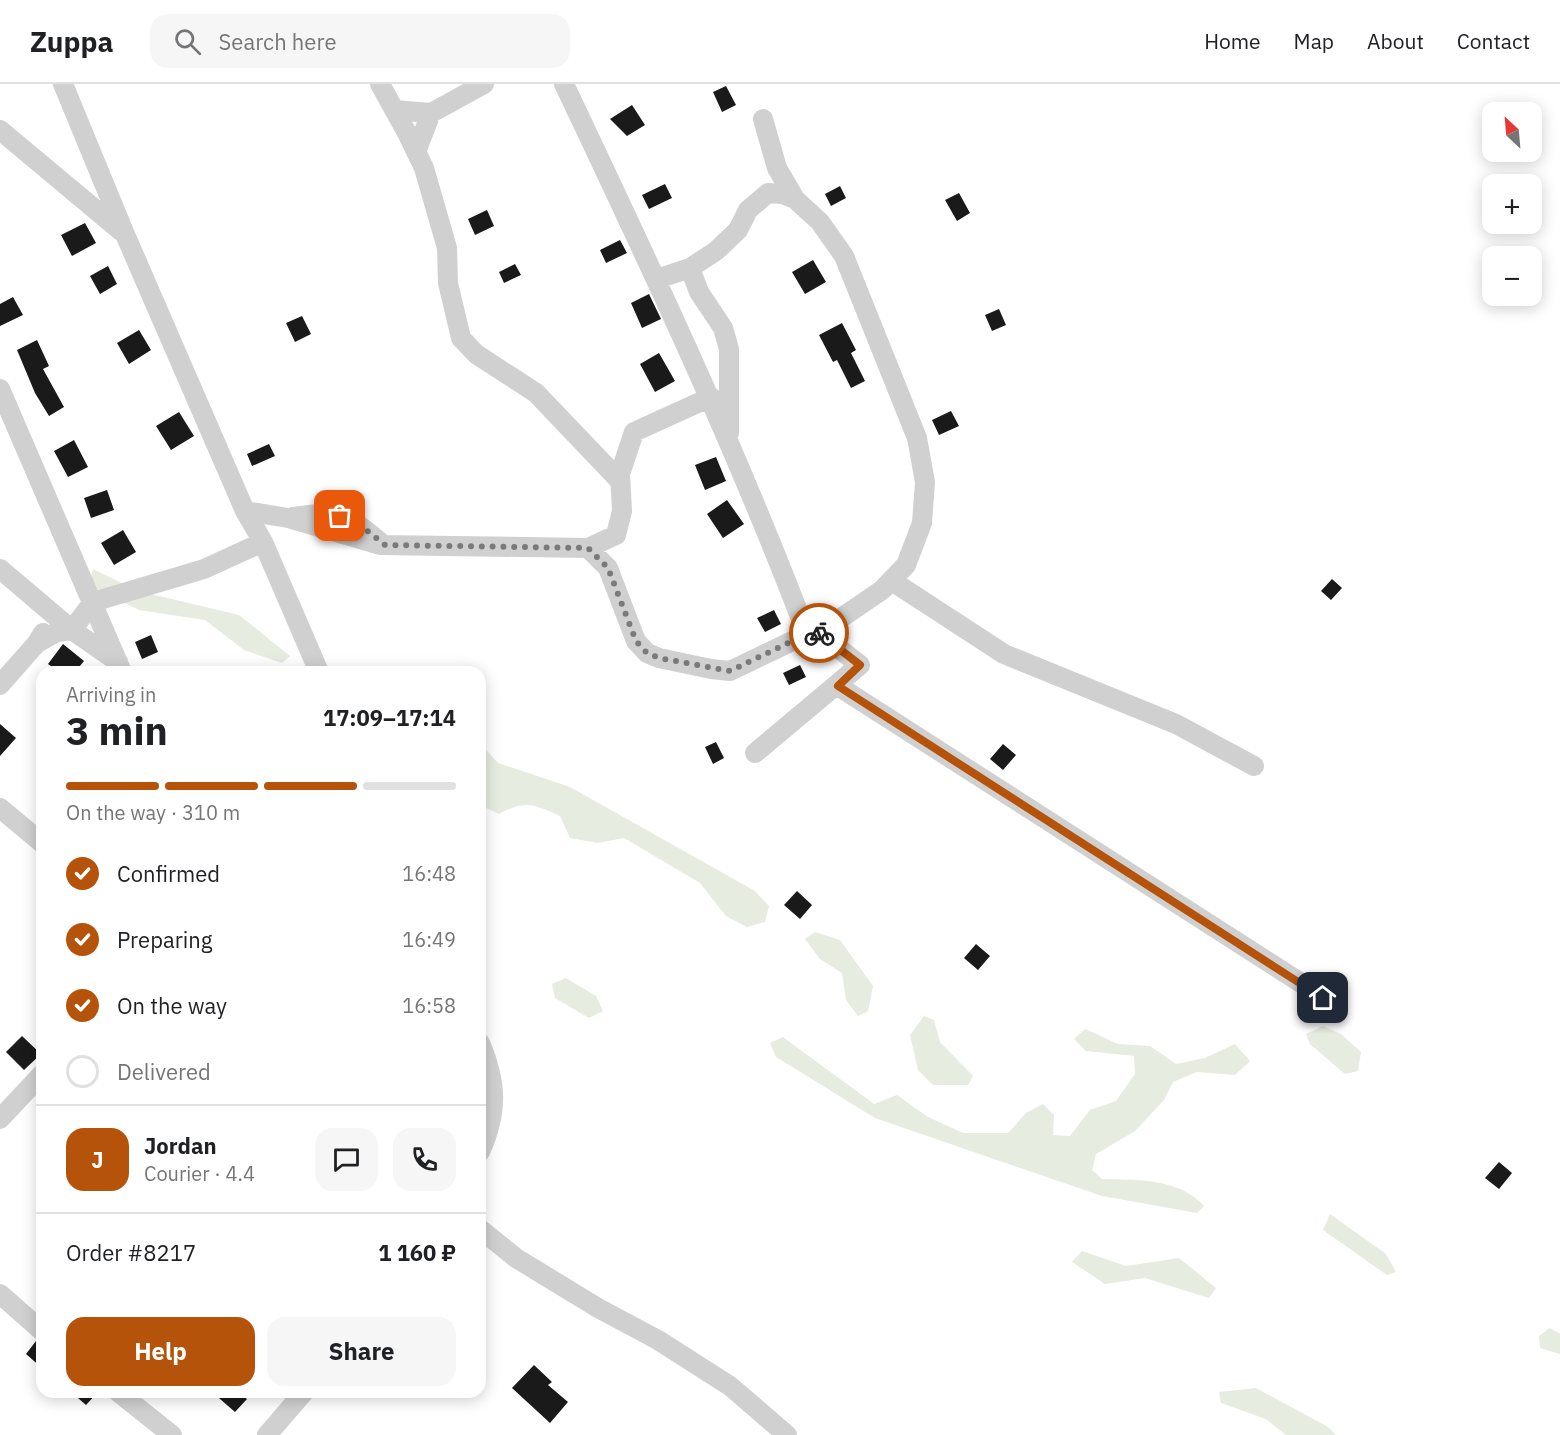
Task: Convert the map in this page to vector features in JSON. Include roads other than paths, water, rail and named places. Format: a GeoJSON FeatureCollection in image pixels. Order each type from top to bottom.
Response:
{"type":"FeatureCollection","features":[{"type":"Feature","properties":{"kind":"street"},"geometry":{"type":"LineString","coordinates":[[63,84],[124,232],[245,511],[263,542],[316,666]]}},
{"type":"Feature","properties":{"kind":"street"},"geometry":{"type":"LineString","coordinates":[[380,84],[424,168],[447,248],[448,283],[461,338],[476,354],[536,393],[620,481]]}},
{"type":"Feature","properties":{"kind":"street"},"geometry":{"type":"LineString","coordinates":[[394,110],[430,113],[484,84]]}},
{"type":"Feature","properties":{"kind":"street"},"geometry":{"type":"LineString","coordinates":[[564,84],[657,279],[715,391],[728,442],[766,526],[804,627],[815,632],[860,665],[838,686],[755,753]]}},
{"type":"Feature","properties":{"kind":"street"},"geometry":{"type":"LineString","coordinates":[[416,152],[430,113]]}},
{"type":"Feature","properties":{"kind":"street"},"geometry":{"type":"LineString","coordinates":[[588,548],[608,568],[636,641],[647,653],[659,658],[730,671],[815,632],[882,590],[906,565],[922,523],[925,482],[917,438],[844,256],[820,222],[795,199],[777,168],[762,119]]}},
{"type":"Feature","properties":{"kind":"street"},"geometry":{"type":"LineString","coordinates":[[0,130],[124,232]]}},
{"type":"Feature","properties":{"kind":"street"},"geometry":{"type":"LineString","coordinates":[[657,279],[690,268],[716,251],[738,230],[748,210],[768,193],[776,180],[777,168]]}},
{"type":"Feature","properties":{"kind":"street"},"geometry":{"type":"LineString","coordinates":[[768,193],[783,194],[795,199]]}},
{"type":"Feature","properties":{"kind":"street"},"geometry":{"type":"LineString","coordinates":[[245,511],[288,518],[385,545],[588,548],[616,535],[622,511],[620,481],[634,432],[715,391],[729,349],[723,328],[699,292],[690,268]]}},
{"type":"Feature","properties":{"kind":"street"},"geometry":{"type":"LineString","coordinates":[[0,389],[120,666]]}},
{"type":"Feature","properties":{"kind":"street"},"geometry":{"type":"LineString","coordinates":[[37,643],[57,632],[72,630],[93,602],[204,568],[263,542]]}},
{"type":"Feature","properties":{"kind":"street"},"geometry":{"type":"LineString","coordinates":[[0,569],[119,666]]}},
{"type":"Feature","properties":{"kind":"street"},"geometry":{"type":"LineString","coordinates":[[892,581],[1004,654],[1176,724],[1254,766]]}},
{"type":"Feature","properties":{"kind":"street"},"geometry":{"type":"LineString","coordinates":[[0,685],[37,643],[45,628],[36,599]]}},
{"type":"Feature","properties":{"kind":"street"},"geometry":{"type":"LineString","coordinates":[[838,686],[1323,998]]}},
{"type":"Feature","properties":{"kind":"street"},"geometry":{"type":"LineString","coordinates":[[0,808],[36,838]]}},
{"type":"Feature","properties":{"kind":"street"},"geometry":{"type":"LineString","coordinates":[[486,1060],[494,1082],[493,1120],[486,1137]]}},
{"type":"Feature","properties":{"kind":"street"},"geometry":{"type":"LineString","coordinates":[[0,1119],[36,1080]]}},
{"type":"Feature","properties":{"kind":"street"},"geometry":{"type":"LineString","coordinates":[[486,1234],[516,1258],[730,1386],[787,1435]]}},
{"type":"Feature","properties":{"kind":"street"},"geometry":{"type":"LineString","coordinates":[[0,1294],[36,1325]]}},
{"type":"Feature","properties":{"kind":"street"},"geometry":{"type":"LineString","coordinates":[[126,1398],[172,1435]]}},
{"type":"Feature","properties":{"kind":"street"},"geometry":{"type":"LineString","coordinates":[[267,1435],[299,1398]]}}]}
